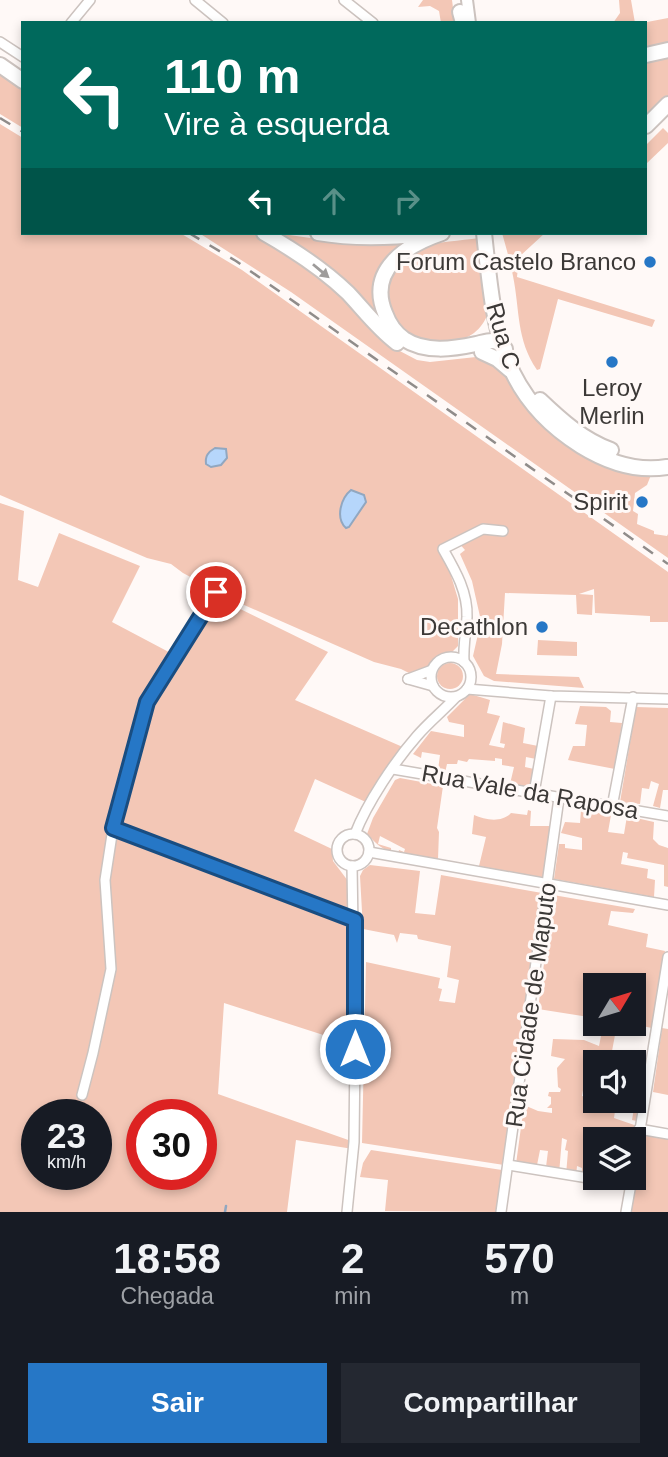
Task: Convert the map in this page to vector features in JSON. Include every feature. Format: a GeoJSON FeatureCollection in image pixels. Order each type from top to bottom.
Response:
{"type":"FeatureCollection","features":[{"type":"Feature","properties":{"kind":"main road"},"geometry":{"type":"LineString","coordinates":[[647,55],[668,50]]}},
{"type":"Feature","properties":{"kind":"main road"},"geometry":{"type":"LineString","coordinates":[[1,66],[21,80]]}},
{"type":"Feature","properties":{"kind":"main road"},"geometry":{"type":"LineString","coordinates":[[647,125],[668,104]]}},
{"type":"Feature","properties":{"kind":"main road"},"geometry":{"type":"LineString","coordinates":[[647,132],[668,113]]}},
{"type":"Feature","properties":{"kind":"main road"},"geometry":{"type":"LineString","coordinates":[[267,235],[311,262],[347,292],[386,335],[409,353],[437,358],[479,348],[504,338]]}},
{"type":"Feature","properties":{"kind":"main road"},"geometry":{"type":"LineString","coordinates":[[330,235],[415,235]]}},
{"type":"Feature","properties":{"kind":"main road"},"geometry":{"type":"LineString","coordinates":[[436,235],[414,243],[392,262],[384,276],[381,302],[391,327],[411,344],[436,349],[479,348],[510,370]]}},
{"type":"Feature","properties":{"kind":"main road","name":"Rua C"},"geometry":{"type":"LineString","coordinates":[[484,235],[494,317],[518,373],[536,397],[564,423],[599,446],[668,467]]}},
{"type":"Feature","properties":{"kind":"main road","name":"Rua C"},"geometry":{"type":"LineString","coordinates":[[494,235],[504,338],[510,370],[531,403],[558,432],[595,454],[650,470],[668,467]]}},
{"type":"Feature","properties":{"kind":"main road"},"geometry":{"type":"LineString","coordinates":[[479,348],[494,317]]}},
{"type":"Feature","properties":{"kind":"street"},"geometry":{"type":"LineString","coordinates":[[73,21],[90,0]]}},
{"type":"Feature","properties":{"kind":"street"},"geometry":{"type":"LineString","coordinates":[[195,0],[221,21]]}},
{"type":"Feature","properties":{"kind":"street"},"geometry":{"type":"LineString","coordinates":[[344,0],[370,21]]}},
{"type":"Feature","properties":{"kind":"street"},"geometry":{"type":"LineString","coordinates":[[0,42],[21,56]]}},
{"type":"Feature","properties":{"kind":"street"},"geometry":{"type":"LineString","coordinates":[[484,689],[464,662],[467,615],[461,581],[443,550],[483,529],[503,531]]}},
{"type":"Feature","properties":{"kind":"street"},"geometry":{"type":"LineString","coordinates":[[82,1094],[111,969],[105,880],[113,828],[147,702],[216,592]]}},
{"type":"Feature","properties":{"kind":"street"},"geometry":{"type":"LineString","coordinates":[[445,709],[443,696],[433,686],[408,679],[432,670],[440,660],[463,645]]}},
{"type":"Feature","properties":{"kind":"street"},"geometry":{"type":"LineString","coordinates":[[447,657],[464,662]]}},
{"type":"Feature","properties":{"kind":"street"},"geometry":{"type":"LineString","coordinates":[[432,670],[433,686]]}},
{"type":"Feature","properties":{"kind":"street"},"geometry":{"type":"LineString","coordinates":[[355,834],[373,799],[416,737],[467,689],[470,673]]}},
{"type":"Feature","properties":{"kind":"street"},"geometry":{"type":"LineString","coordinates":[[467,689],[551,696],[668,699]]}},
{"type":"Feature","properties":{"kind":"street"},"geometry":{"type":"LineString","coordinates":[[443,696],[456,697]]}},
{"type":"Feature","properties":{"kind":"street"},"geometry":{"type":"LineString","coordinates":[[534,793],[551,696]]}},
{"type":"Feature","properties":{"kind":"street"},"geometry":{"type":"LineString","coordinates":[[612,807],[633,697]]}},
{"type":"Feature","properties":{"kind":"street","name":"Rua Vale da Raposa"},"geometry":{"type":"LineString","coordinates":[[393,769],[668,816]]}},
{"type":"Feature","properties":{"kind":"street","name":"Rua Cidade de Maputo"},"geometry":{"type":"LineString","coordinates":[[501,1212],[559,798]]}},
{"type":"Feature","properties":{"kind":"street"},"geometry":{"type":"LineString","coordinates":[[113,828],[355,920]]}},
{"type":"Feature","properties":{"kind":"street"},"geometry":{"type":"LineString","coordinates":[[355,834],[367,843],[369,852],[365,861],[352,866],[340,858],[337,848],[346,836],[355,834]]}},
{"type":"Feature","properties":{"kind":"street"},"geometry":{"type":"LineString","coordinates":[[369,852],[668,905]]}},
{"type":"Feature","properties":{"kind":"street"},"geometry":{"type":"LineString","coordinates":[[347,1212],[354,1142],[355,920],[352,866]]}},
{"type":"Feature","properties":{"kind":"street"},"geometry":{"type":"LineString","coordinates":[[639,1127],[668,957]]}},
{"type":"Feature","properties":{"kind":"street"},"geometry":{"type":"LineString","coordinates":[[646,1130],[668,1134]]}},
{"type":"Feature","properties":{"kind":"street"},"geometry":{"type":"LineString","coordinates":[[508,1166],[583,1176]]}},
{"type":"Feature","properties":{"kind":"street"},"geometry":{"type":"LineString","coordinates":[[626,1212],[630,1190]]}},
{"type":"Feature","properties":{"kind":"shaded area"},"geometry":{"type":"Polygon","coordinates":[[[423,0],[452,0],[455,21],[441,21],[439,11],[430,6],[418,7],[423,0]]]}},
{"type":"Feature","properties":{"kind":"shaded area"},"geometry":{"type":"Polygon","coordinates":[[[619,0],[631,0],[635,21],[614,21],[620,13],[619,0]]]}},
{"type":"Feature","properties":{"kind":"shaded area"},"geometry":{"type":"Polygon","coordinates":[[[668,18],[668,43],[647,46],[647,22],[668,18]]]}},
{"type":"Feature","properties":{"kind":"shaded area"},"geometry":{"type":"Polygon","coordinates":[[[668,58],[668,97],[647,117],[647,61],[668,58]]]}},
{"type":"Feature","properties":{"kind":"shaded area"},"geometry":{"type":"Polygon","coordinates":[[[0,74],[21,88],[21,127],[0,114],[0,74]]]}},
{"type":"Feature","properties":{"kind":"shaded area"},"geometry":{"type":"Polygon","coordinates":[[[0,124],[21,137],[21,235],[183,235],[242,270],[668,572],[668,622],[650,622],[650,616],[595,613],[594,589],[579,594],[593,595],[592,615],[577,614],[576,595],[505,593],[502,644],[496,674],[579,677],[584,688],[494,681],[484,676],[473,656],[481,621],[472,581],[460,554],[465,550],[457,541],[443,549],[458,599],[458,646],[447,657],[439,658],[422,675],[415,676],[401,669],[374,662],[235,601],[171,564],[147,558],[0,495],[0,124]]]}},
{"type":"Feature","properties":{"kind":"shaded area"},"geometry":{"type":"Polygon","coordinates":[[[663,128],[668,133],[668,143],[647,163],[647,144],[663,128]]]}},
{"type":"Feature","properties":{"kind":"shaded area"},"geometry":{"type":"Polygon","coordinates":[[[202,235],[258,235],[268,239],[318,272],[396,349],[417,360],[430,362],[476,357],[486,359],[510,378],[539,423],[559,441],[581,456],[618,470],[651,475],[647,485],[635,493],[633,511],[638,514],[637,524],[654,531],[654,534],[668,534],[668,558],[291,292],[202,235]]]}},
{"type":"Feature","properties":{"kind":"shaded area"},"geometry":{"type":"Polygon","coordinates":[[[277,235],[346,243],[411,242],[392,256],[381,321],[277,235]]]}},
{"type":"Feature","properties":{"kind":"shaded area"},"geometry":{"type":"Polygon","coordinates":[[[503,235],[543,235],[519,257],[517,277],[655,320],[652,327],[558,299],[540,369],[537,370],[522,336],[513,276],[503,235]]]}},
{"type":"Feature","properties":{"kind":"shaded area"},"geometry":{"type":"Polygon","coordinates":[[[479,238],[487,316],[480,327],[467,337],[439,342],[422,342],[406,335],[395,324],[389,311],[389,282],[395,268],[420,248],[479,238]]]}},
{"type":"Feature","properties":{"kind":"shaded area"},"geometry":{"type":"Polygon","coordinates":[[[0,503],[24,511],[18,580],[38,587],[59,533],[140,566],[112,622],[182,659],[218,598],[328,652],[295,700],[405,748],[368,803],[315,779],[294,831],[332,849],[333,861],[348,881],[352,1031],[350,1039],[342,1041],[224,1003],[218,1094],[354,1142],[353,1149],[296,1140],[287,1212],[0,1212],[0,503]]]}},
{"type":"Feature","properties":{"kind":"shaded area"},"geometry":{"type":"Polygon","coordinates":[[[538,640],[577,642],[577,656],[537,655],[538,640]]]}},
{"type":"Feature","properties":{"kind":"shaded area"},"geometry":{"type":"Polygon","coordinates":[[[450,663],[459,667],[463,676],[459,685],[450,689],[441,685],[437,676],[441,667],[450,663]]]}},
{"type":"Feature","properties":{"kind":"shaded area"},"geometry":{"type":"Polygon","coordinates":[[[470,694],[490,700],[487,713],[500,716],[489,745],[504,748],[505,744],[500,743],[503,722],[525,728],[523,743],[538,746],[536,759],[526,757],[525,767],[534,769],[531,789],[510,784],[514,767],[502,765],[502,759],[469,759],[467,762],[458,760],[457,764],[447,764],[445,773],[438,770],[440,755],[422,752],[421,758],[413,754],[431,731],[464,737],[464,725],[449,722],[447,717],[470,694]]]}},
{"type":"Feature","properties":{"kind":"shaded area"},"geometry":{"type":"Polygon","coordinates":[[[580,706],[606,707],[611,711],[610,722],[622,723],[615,769],[568,760],[573,746],[585,746],[587,725],[575,724],[580,706]]]}},
{"type":"Feature","properties":{"kind":"shaded area"},"geometry":{"type":"Polygon","coordinates":[[[636,707],[668,708],[668,790],[663,790],[660,808],[653,806],[659,784],[651,781],[649,789],[642,788],[640,804],[620,802],[636,707]]]}},
{"type":"Feature","properties":{"kind":"shaded area"},"geometry":{"type":"Polygon","coordinates":[[[400,778],[443,786],[437,828],[438,859],[398,853],[399,850],[404,852],[405,849],[380,836],[378,844],[391,848],[391,851],[387,850],[378,845],[367,834],[395,780],[400,778]]]}},
{"type":"Feature","properties":{"kind":"shaded area"},"geometry":{"type":"Polygon","coordinates":[[[528,810],[531,811],[530,826],[552,826],[545,878],[479,866],[486,837],[472,834],[474,815],[498,819],[511,813],[527,815],[528,810]]]}},
{"type":"Feature","properties":{"kind":"shaded area"},"geometry":{"type":"Polygon","coordinates":[[[581,810],[611,815],[608,832],[624,834],[627,816],[654,822],[653,839],[668,848],[668,887],[664,886],[664,865],[627,858],[628,853],[623,852],[621,864],[648,869],[647,878],[655,880],[654,897],[554,879],[559,844],[565,844],[565,848],[582,850],[582,838],[561,833],[565,822],[580,823],[581,810]]]}},
{"type":"Feature","properties":{"kind":"shaded area"},"geometry":{"type":"Polygon","coordinates":[[[370,865],[420,871],[415,913],[435,915],[441,875],[542,893],[504,1165],[362,1143],[366,962],[440,978],[438,988],[442,989],[439,1001],[455,1003],[459,980],[447,977],[451,946],[418,939],[417,935],[400,933],[397,943],[394,935],[363,929],[360,876],[370,865]]]}},
{"type":"Feature","properties":{"kind":"shaded area"},"geometry":{"type":"Polygon","coordinates":[[[553,895],[635,909],[633,913],[611,911],[608,925],[648,934],[646,947],[665,951],[652,1028],[646,1027],[646,973],[583,973],[583,1016],[538,1009],[553,895]]]}},
{"type":"Feature","properties":{"kind":"shaded area"},"geometry":{"type":"Polygon","coordinates":[[[662,1028],[668,1029],[668,1095],[653,1092],[662,1028]]]}},
{"type":"Feature","properties":{"kind":"shaded area"},"geometry":{"type":"Polygon","coordinates":[[[601,1036],[615,1036],[612,1050],[583,1050],[583,1113],[615,1113],[614,1118],[640,1127],[583,1127],[583,1177],[582,1168],[577,1166],[576,1176],[566,1175],[567,1140],[562,1138],[559,1174],[546,1167],[548,1151],[540,1150],[536,1170],[516,1164],[524,1105],[552,1113],[552,1108],[547,1108],[551,1104],[549,1092],[560,1092],[561,1089],[558,1087],[557,1068],[565,1059],[551,1056],[553,1039],[584,1040],[599,1046],[601,1036]]]}},
{"type":"Feature","properties":{"kind":"shaded area"},"geometry":{"type":"Polygon","coordinates":[[[633,1113],[641,1113],[641,1122],[632,1120],[633,1113]]]}},
{"type":"Feature","properties":{"kind":"shaded area"},"geometry":{"type":"Polygon","coordinates":[[[646,1133],[668,1136],[668,1212],[631,1212],[635,1190],[646,1190],[646,1133]]]}},
{"type":"Feature","properties":{"kind":"shaded area"},"geometry":{"type":"Polygon","coordinates":[[[371,1150],[502,1170],[496,1212],[385,1211],[388,1180],[360,1177],[363,1163],[371,1150]]]}},
{"type":"Feature","properties":{"kind":"water"},"geometry":{"type":"Polygon","coordinates":[[[215,448],[226,449],[227,458],[221,465],[211,467],[206,464],[206,459],[215,448]]]}},
{"type":"Feature","properties":{"kind":"water"},"geometry":{"type":"Polygon","coordinates":[[[351,490],[364,495],[366,502],[346,528],[340,514],[344,498],[351,490]]]}},
{"type":"Feature","properties":{"kind":"waterway"},"geometry":{"type":"LineString","coordinates":[[225,1212],[226,1206]]}},
{"type":"Feature","properties":{"kind":"railway"},"geometry":{"type":"LineString","coordinates":[[0,118],[21,131]]}},
{"type":"Feature","properties":{"kind":"railway"},"geometry":{"type":"LineString","coordinates":[[192,235],[236,261],[668,564]]}},
{"type":"Feature","properties":{"kind":"place","name":"Forum Castelo Branco"},"geometry":{"type":"Point","coordinates":[650,262]}},
{"type":"Feature","properties":{"kind":"place","name":"Leroy Merlin"},"geometry":{"type":"Point","coordinates":[612,362]}},
{"type":"Feature","properties":{"kind":"place","name":"Spirit"},"geometry":{"type":"Point","coordinates":[642,502]}},
{"type":"Feature","properties":{"kind":"place","name":"Decathlon"},"geometry":{"type":"Point","coordinates":[542,627]}},
{"type":"Feature","properties":{"kind":"route"},"geometry":{"type":"LineString","coordinates":[[216,592],[147,702],[113,828],[355,920],[355,1049]]}}]}
